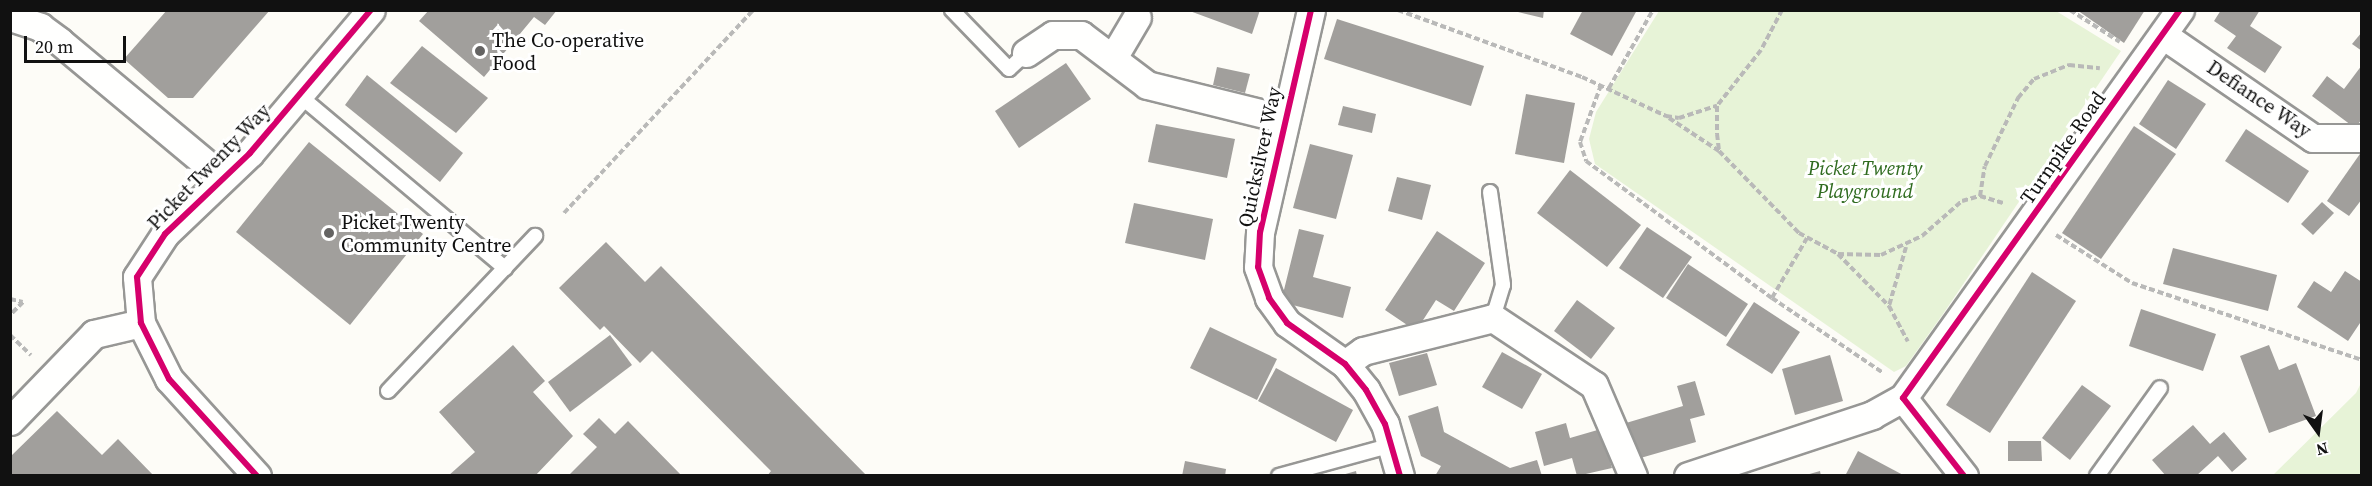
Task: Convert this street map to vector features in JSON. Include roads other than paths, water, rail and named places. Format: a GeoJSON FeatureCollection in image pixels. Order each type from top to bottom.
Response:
{"type":"FeatureCollection","features":[{"type":"Feature","properties":{"kind":"street","name":"Picket Twenty Way"},"geometry":{"type":"LineString","coordinates":[[257,476],[169,379],[141,323],[137,277],[149,254],[221,176],[250,153],[371,10]]}},
{"type":"Feature","properties":{"kind":"street","name":"Quicksilver Way"},"geometry":{"type":"LineString","coordinates":[[1311,10],[1284,119],[1260,232],[1258,267],[1269,298],[1287,323],[1345,364],[1375,405],[1392,445],[1400,476]]}},
{"type":"Feature","properties":{"kind":"street","name":"Turnpike Road"},"geometry":{"type":"LineString","coordinates":[[1688,476],[1872,415],[1906,395],[1928,369],[2180,10]]}},
{"type":"Feature","properties":{"kind":"street"},"geometry":{"type":"LineString","coordinates":[[1114,56],[1137,17]]}},
{"type":"Feature","properties":{"kind":"street"},"geometry":{"type":"LineString","coordinates":[[10,18],[40,27],[59,40],[221,176]]}},
{"type":"Feature","properties":{"kind":"street","name":"Quicksilver Way"},"geometry":{"type":"LineString","coordinates":[[1026,53],[1053,35],[1071,33],[1114,56],[1138,80],[1160,90],[1284,119]]}},
{"type":"Feature","properties":{"kind":"street","name":"Defiance Way"},"geometry":{"type":"LineString","coordinates":[[2163,35],[2313,138],[2361,138]]}},
{"type":"Feature","properties":{"kind":"street"},"geometry":{"type":"LineString","coordinates":[[1345,364],[1363,351],[1494,318],[1594,385],[1633,476]]}},
{"type":"Feature","properties":{"kind":"street"},"geometry":{"type":"LineString","coordinates":[[10,422],[94,334],[141,323]]}},
{"type":"Feature","properties":{"kind":"street"},"geometry":{"type":"LineString","coordinates":[[1906,395],[1964,476]]}},
{"type":"Feature","properties":{"kind":"lane"},"geometry":{"type":"LineString","coordinates":[[952,10],[1009,69],[1026,53]]}},
{"type":"Feature","properties":{"kind":"lane"},"geometry":{"type":"LineString","coordinates":[[300,96],[505,268]]}},
{"type":"Feature","properties":{"kind":"lane"},"geometry":{"type":"LineString","coordinates":[[1490,192],[1503,285],[1494,318]]}},
{"type":"Feature","properties":{"kind":"lane"},"geometry":{"type":"LineString","coordinates":[[388,391],[535,236]]}},
{"type":"Feature","properties":{"kind":"lane"},"geometry":{"type":"LineString","coordinates":[[2097,476],[2160,388]]}},
{"type":"Feature","properties":{"kind":"lane"},"geometry":{"type":"LineString","coordinates":[[1279,476],[1392,445]]}},
{"type":"Feature","properties":{"kind":"place","name":"The Co-operative Food"},"geometry":{"type":"Point","coordinates":[480,51]}},
{"type":"Feature","properties":{"kind":"place","name":"Picket Twenty Community Centre"},"geometry":{"type":"Point","coordinates":[329,233]}},
{"type":"Feature","properties":{"kind":"park label","name":"Picket Twenty Playground"},"geometry":{"type":"Point","coordinates":[1865,180]}}]}
